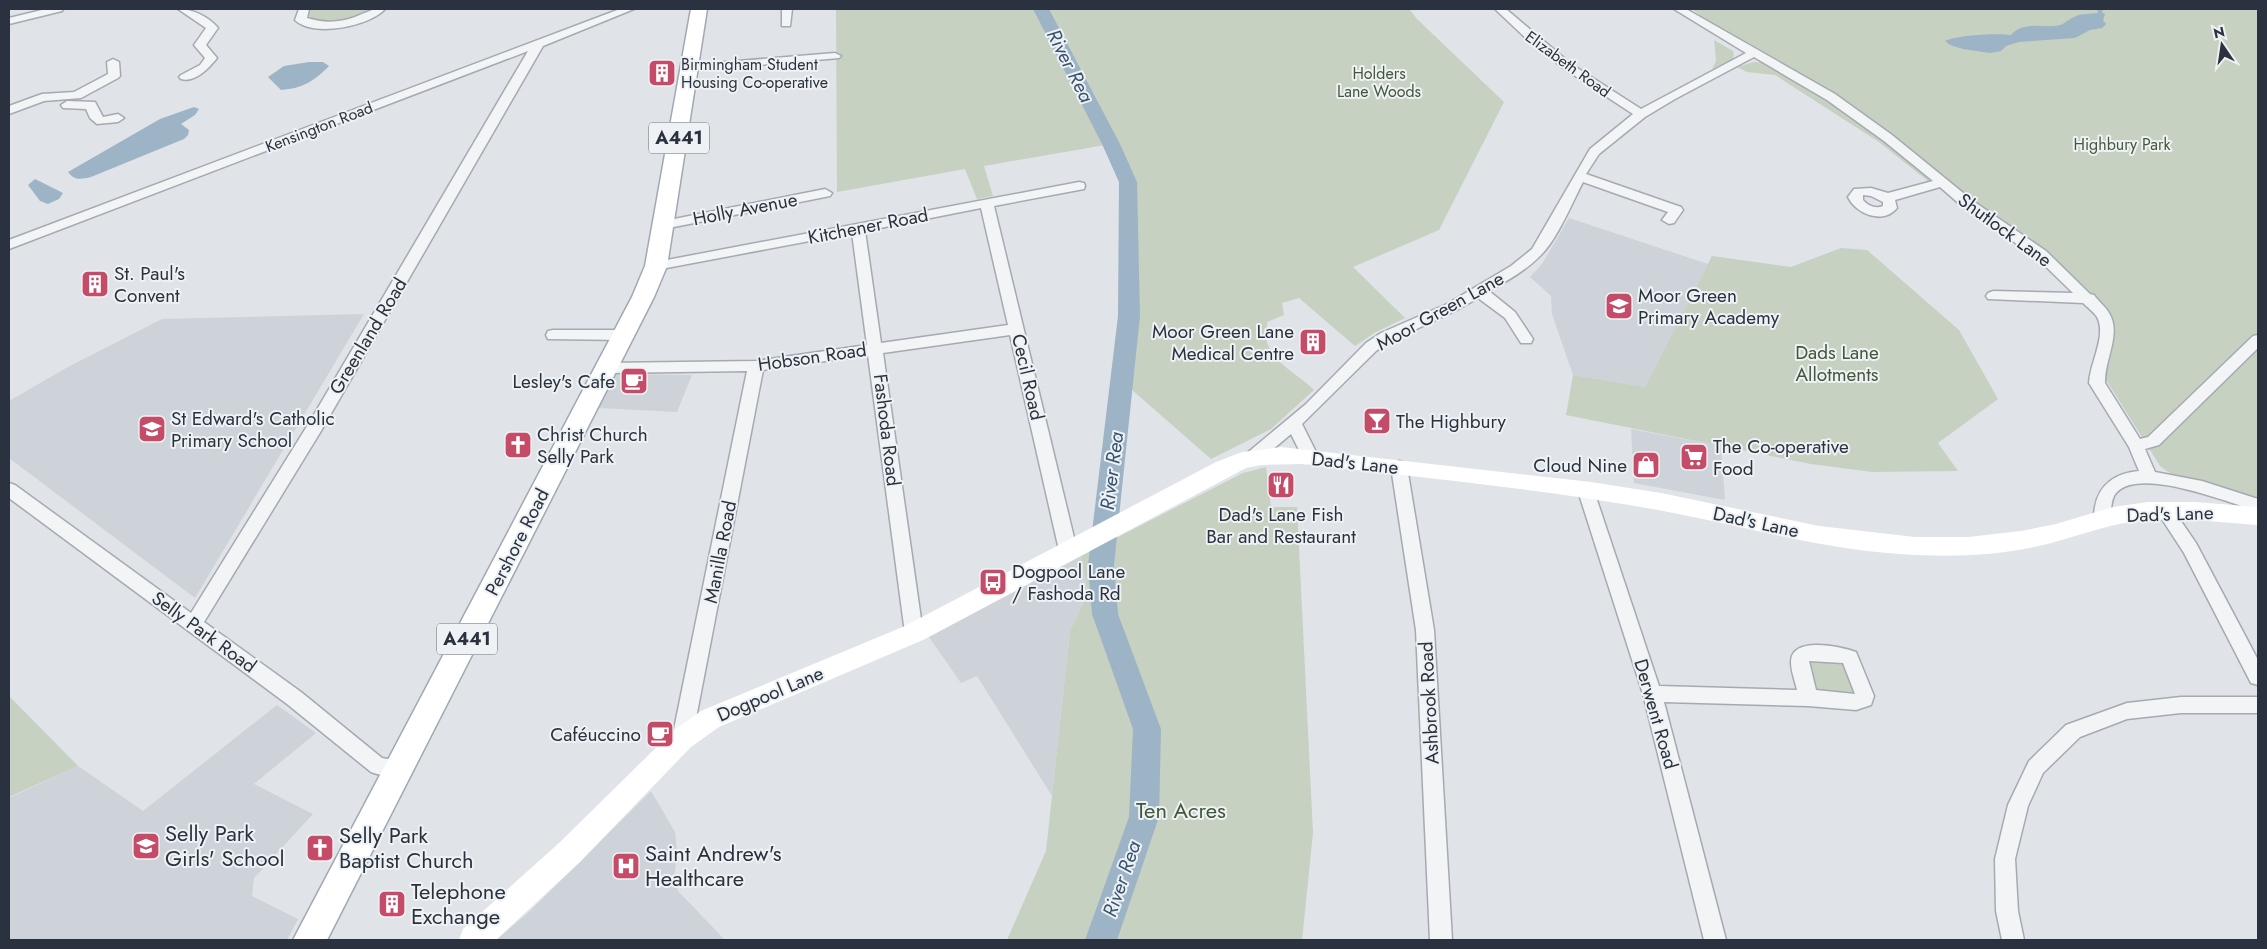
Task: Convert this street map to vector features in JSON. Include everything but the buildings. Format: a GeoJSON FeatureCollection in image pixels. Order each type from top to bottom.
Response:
{"type":"FeatureCollection","features":[{"type":"Feature","properties":{"kind":"main road","name":"Pershore Road"},"geometry":{"type":"LineString","coordinates":[[309,940],[625,335],[656,266],[699,9]]}},
{"type":"Feature","properties":{"kind":"street"},"geometry":{"type":"LineString","coordinates":[[9,13],[12,9]]}},
{"type":"Feature","properties":{"kind":"street"},"geometry":{"type":"LineString","coordinates":[[9,21],[58,9]]}},
{"type":"Feature","properties":{"kind":"street"},"geometry":{"type":"LineString","coordinates":[[183,9],[190,16],[209,24],[212,28],[200,45],[211,58],[204,67],[185,77]]}},
{"type":"Feature","properties":{"kind":"street"},"geometry":{"type":"LineString","coordinates":[[304,9],[301,20],[313,25],[327,26],[344,24],[364,18],[380,9]]}},
{"type":"Feature","properties":{"kind":"street","name":"Kensington Road"},"geometry":{"type":"LineString","coordinates":[[9,244],[629,9]]}},
{"type":"Feature","properties":{"kind":"street"},"geometry":{"type":"LineString","coordinates":[[786,24],[787,9]]}},
{"type":"Feature","properties":{"kind":"street","name":"Elizabeth Road"},"geometry":{"type":"LineString","coordinates":[[1500,9],[1563,64],[1641,114]]}},
{"type":"Feature","properties":{"kind":"street"},"geometry":{"type":"LineString","coordinates":[[1679,9],[1754,52]]}},
{"type":"Feature","properties":{"kind":"street"},"geometry":{"type":"LineString","coordinates":[[1688,9],[1696,18]]}},
{"type":"Feature","properties":{"kind":"street","name":"Greenland Road"},"geometry":{"type":"LineString","coordinates":[[193,625],[315,427],[538,44]]}},
{"type":"Feature","properties":{"kind":"street","name":"Moor Green Lane"},"geometry":{"type":"LineString","coordinates":[[1119,523],[1230,465],[1252,458],[1294,424],[1371,347],[1386,337],[1452,307],[1516,269],[1537,252],[1555,224],[1579,176],[1594,152],[1610,137],[1641,114],[1754,52]]}},
{"type":"Feature","properties":{"kind":"street","name":"Shutlock Lane"},"geometry":{"type":"LineString","coordinates":[[1754,52],[1831,97],[1888,138],[1941,183],[2041,254],[2089,298],[2103,314],[2108,330],[2097,372],[2097,383],[2136,446],[2149,476]]}},
{"type":"Feature","properties":{"kind":"street"},"geometry":{"type":"LineString","coordinates":[[690,68],[835,56]]}},
{"type":"Feature","properties":{"kind":"street"},"geometry":{"type":"LineString","coordinates":[[9,110],[34,100],[77,96],[114,76],[113,62]]}},
{"type":"Feature","properties":{"kind":"street"},"geometry":{"type":"LineString","coordinates":[[51,98],[53,104],[91,105],[99,125],[118,118]]}},
{"type":"Feature","properties":{"kind":"street"},"geometry":{"type":"LineString","coordinates":[[1579,176],[1676,210],[1669,220]]}},
{"type":"Feature","properties":{"kind":"street"},"geometry":{"type":"LineString","coordinates":[[1886,198],[1941,183]]}},
{"type":"Feature","properties":{"kind":"street","name":"Kitchener Road"},"geometry":{"type":"LineString","coordinates":[[656,266],[1080,186]]}},
{"type":"Feature","properties":{"kind":"street","name":"Holly Avenue"},"geometry":{"type":"LineString","coordinates":[[664,224],[825,193]]}},
{"type":"Feature","properties":{"kind":"street","name":"Cecil Road"},"geometry":{"type":"LineString","coordinates":[[987,204],[1017,329],[1075,546]]}},
{"type":"Feature","properties":{"kind":"street","name":"Fashoda Road"},"geometry":{"type":"LineString","coordinates":[[858,228],[914,633]]}},
{"type":"Feature","properties":{"kind":"street"},"geometry":{"type":"LineString","coordinates":[[1479,291],[1510,315],[1526,340]]}},
{"type":"Feature","properties":{"kind":"street"},"geometry":{"type":"LineString","coordinates":[[1994,296],[2089,298]]}},
{"type":"Feature","properties":{"kind":"street","name":"Hobson Road"},"geometry":{"type":"LineString","coordinates":[[607,368],[756,366],[1017,329]]}},
{"type":"Feature","properties":{"kind":"street"},"geometry":{"type":"LineString","coordinates":[[550,337],[625,335]]}},
{"type":"Feature","properties":{"kind":"street"},"geometry":{"type":"LineString","coordinates":[[2136,446],[2153,441],[2258,340]]}},
{"type":"Feature","properties":{"kind":"street","name":"Manilla Road"},"geometry":{"type":"LineString","coordinates":[[682,739],[756,366]]}},
{"type":"Feature","properties":{"kind":"street"},"geometry":{"type":"LineString","coordinates":[[1294,424],[1310,458]]}},
{"type":"Feature","properties":{"kind":"street","name":"Dad's Lane"},"geometry":{"type":"LineString","coordinates":[[1252,458],[1275,456],[1310,458],[1586,491],[1660,502],[1826,536],[1864,542],[1916,546],[1967,546],[2020,541],[2056,533],[2102,518],[2164,510],[2212,511],[2258,516]]}},
{"type":"Feature","properties":{"kind":"street","name":"Ashbrook Road"},"geometry":{"type":"LineString","coordinates":[[1399,468],[1425,630],[1441,940]]}},
{"type":"Feature","properties":{"kind":"street"},"geometry":{"type":"LineString","coordinates":[[2102,518],[2107,492],[2113,486],[2127,478],[2149,476],[2185,483],[2258,505]]}},
{"type":"Feature","properties":{"kind":"street","name":"Selly Park Road"},"geometry":{"type":"LineString","coordinates":[[9,489],[294,698],[378,766],[399,768]]}},
{"type":"Feature","properties":{"kind":"street","name":"Derwent Road"},"geometry":{"type":"LineString","coordinates":[[1586,491],[1652,694],[1715,940]]}},
{"type":"Feature","properties":{"kind":"street"},"geometry":{"type":"LineString","coordinates":[[2164,510],[2190,548],[2258,677]]}},
{"type":"Feature","properties":{"kind":"street","name":"Dogpool Lane"},"geometry":{"type":"LineString","coordinates":[[474,940],[569,853],[682,739],[710,719],[914,633],[1119,523]]}},
{"type":"Feature","properties":{"kind":"street"},"geometry":{"type":"LineString","coordinates":[[1652,694],[1808,698]]}},
{"type":"Feature","properties":{"kind":"street"},"geometry":{"type":"LineString","coordinates":[[2013,940],[2006,911],[2005,859],[2018,805],[2036,767],[2054,749],[2073,731],[2127,711],[2181,705],[2258,705]]}},
{"type":"Feature","properties":{"kind":"shaded area","name":"Moor Green Primary Academy"},"geometry":{"type":"Polygon","coordinates":[[[1569,218],[1708,264],[1645,387],[1573,375],[1552,314],[1551,296],[1530,277],[1542,264],[1569,218]]]}},
{"type":"Feature","properties":{"kind":"shaded area","name":"St Edward's Catholic Primary School"},"geometry":{"type":"Polygon","coordinates":[[[364,314],[195,598],[9,458],[9,401],[68,367],[162,319],[364,314]]]}},
{"type":"Feature","properties":{"kind":"shaded area"},"geometry":{"type":"Polygon","coordinates":[[[616,374],[692,375],[677,412],[598,408],[616,374]]]}},
{"type":"Feature","properties":{"kind":"shaded area"},"geometry":{"type":"Polygon","coordinates":[[[1631,429],[1721,446],[1725,500],[1634,483],[1631,429]]]}},
{"type":"Feature","properties":{"kind":"shaded area"},"geometry":{"type":"Polygon","coordinates":[[[1081,556],[1088,593],[1070,631],[1052,796],[977,676],[961,683],[929,637],[1081,556]]]}},
{"type":"Feature","properties":{"kind":"shaded area","name":"Selly Park Girls' School"},"geometry":{"type":"Polygon","coordinates":[[[277,705],[316,733],[254,784],[313,814],[254,878],[252,896],[298,919],[287,940],[9,940],[9,798],[78,766],[143,811],[277,705]]]}},
{"type":"Feature","properties":{"kind":"shaded area","name":"Saint Andrew's Healthcare"},"geometry":{"type":"Polygon","coordinates":[[[651,791],[675,832],[677,851],[674,880],[678,891],[725,940],[496,940],[529,912],[651,791]]]}},
{"type":"Feature","properties":{"kind":"green space"},"geometry":{"type":"Polygon","coordinates":[[[309,9],[375,9],[351,20],[333,23],[316,20],[309,16],[309,9]]]}},
{"type":"Feature","properties":{"kind":"green space","name":"Holders Lane Woods"},"geometry":{"type":"Polygon","coordinates":[[[836,9],[1409,9],[1417,19],[1504,102],[1439,230],[1353,267],[1405,318],[1376,332],[1355,346],[1299,298],[1282,303],[1284,315],[1267,322],[1267,342],[1274,356],[1314,390],[1271,429],[1211,459],[1123,382],[1129,316],[1128,182],[1111,144],[984,166],[993,196],[977,199],[965,169],[837,192],[836,9]]]}},
{"type":"Feature","properties":{"kind":"green space","name":"Highbury Park"},"geometry":{"type":"Polygon","coordinates":[[[1692,9],[2258,9],[2258,498],[2174,476],[2160,466],[2105,378],[2112,350],[2112,328],[2103,309],[2084,286],[1945,182],[1891,136],[1715,27],[1692,9]]]}},
{"type":"Feature","properties":{"kind":"green space"},"geometry":{"type":"Polygon","coordinates":[[[1714,40],[1733,51],[1734,56],[1732,60],[1712,69],[1716,61],[1714,40]]]}},
{"type":"Feature","properties":{"kind":"green space"},"geometry":{"type":"Polygon","coordinates":[[[1754,62],[1771,66],[1793,76],[1818,92],[1873,132],[1934,182],[1929,182],[1879,142],[1775,75],[1747,72],[1737,67],[1754,62]]]}},
{"type":"Feature","properties":{"kind":"green space","name":"Dads Lane Allotments"},"geometry":{"type":"Polygon","coordinates":[[[1841,248],[1867,250],[1959,330],[1998,399],[1938,443],[1958,471],[1872,472],[1811,464],[1566,415],[1573,375],[1645,387],[1712,256],[1791,267],[1841,248]]]}},
{"type":"Feature","properties":{"kind":"green space","name":"Ten Acres"},"geometry":{"type":"Polygon","coordinates":[[[1266,467],[1271,507],[1297,507],[1313,833],[1302,940],[1007,940],[1046,851],[1070,631],[1088,593],[1081,556],[1243,473],[1266,467]]]}},
{"type":"Feature","properties":{"kind":"green space"},"geometry":{"type":"Polygon","coordinates":[[[1811,661],[1843,664],[1853,689],[1852,693],[1815,689],[1809,664],[1811,661]]]}},
{"type":"Feature","properties":{"kind":"green space"},"geometry":{"type":"Polygon","coordinates":[[[9,696],[78,766],[9,797],[9,696]]]}},
{"type":"Feature","properties":{"kind":"water"},"geometry":{"type":"Polygon","coordinates":[[[2097,9],[2103,9],[2102,12],[2105,14],[2103,20],[2106,24],[2102,28],[2090,30],[2075,38],[2019,42],[2006,46],[2001,51],[1990,53],[1963,49],[1950,45],[1945,41],[1958,37],[1977,35],[2011,35],[2016,30],[2028,26],[2060,25],[2083,14],[2098,13],[2097,9]]]}},
{"type":"Feature","properties":{"kind":"water"},"geometry":{"type":"Polygon","coordinates":[[[323,62],[329,66],[302,86],[289,89],[281,90],[268,77],[284,66],[323,62]]]}},
{"type":"Feature","properties":{"kind":"water"},"geometry":{"type":"Polygon","coordinates":[[[194,107],[199,109],[195,115],[181,124],[189,130],[188,135],[184,139],[91,177],[76,178],[68,172],[160,119],[194,107]]]}},
{"type":"Feature","properties":{"kind":"water"},"geometry":{"type":"Polygon","coordinates":[[[35,179],[63,193],[59,199],[48,204],[40,201],[28,185],[35,179]]]}},
{"type":"Feature","properties":{"kind":"waterway","name":"River Rea"},"geometry":{"type":"LineString","coordinates":[[1041,9],[1111,144],[1128,182],[1129,316],[1101,565],[1105,614],[1147,729],[1144,817],[1101,940]]}},
{"type":"Feature","properties":{"kind":"place","name":"Birmingham Student Housing Co-operative"},"geometry":{"type":"Point","coordinates":[662,73]}},
{"type":"Feature","properties":{"kind":"place","name":"St. Paul's Convent"},"geometry":{"type":"Point","coordinates":[95,284]}},
{"type":"Feature","properties":{"kind":"place","name":"Moor Green Primary Academy"},"geometry":{"type":"Point","coordinates":[1619,306]}},
{"type":"Feature","properties":{"kind":"place","name":"Moor Green Lane Medical Centre"},"geometry":{"type":"Point","coordinates":[1313,342]}},
{"type":"Feature","properties":{"kind":"place","name":"Lesley's Cafe"},"geometry":{"type":"Point","coordinates":[634,381]}},
{"type":"Feature","properties":{"kind":"place","name":"The Highbury"},"geometry":{"type":"Point","coordinates":[1377,421]}},
{"type":"Feature","properties":{"kind":"place","name":"St Edward's Catholic Primary School"},"geometry":{"type":"Point","coordinates":[152,429]}},
{"type":"Feature","properties":{"kind":"place","name":"Christ Church Selly Park"},"geometry":{"type":"Point","coordinates":[518,445]}},
{"type":"Feature","properties":{"kind":"place","name":"The Co-operative Food"},"geometry":{"type":"Point","coordinates":[1694,457]}},
{"type":"Feature","properties":{"kind":"place","name":"Cloud Nine"},"geometry":{"type":"Point","coordinates":[1646,465]}},
{"type":"Feature","properties":{"kind":"place","name":"Dad's Lane Fish Bar and Restaurant"},"geometry":{"type":"Point","coordinates":[1281,485]}},
{"type":"Feature","properties":{"kind":"place","name":"Dogpool Lane / Fashoda Rd"},"geometry":{"type":"Point","coordinates":[993,582]}},
{"type":"Feature","properties":{"kind":"place","name":"Caféuccino"},"geometry":{"type":"Point","coordinates":[660,734]}},
{"type":"Feature","properties":{"kind":"place","name":"Selly Park Girls' School"},"geometry":{"type":"Point","coordinates":[146,846]}},
{"type":"Feature","properties":{"kind":"place","name":"Selly Park Baptist Church"},"geometry":{"type":"Point","coordinates":[320,848]}},
{"type":"Feature","properties":{"kind":"place","name":"Saint Andrew's Healthcare"},"geometry":{"type":"Point","coordinates":[626,866]}},
{"type":"Feature","properties":{"kind":"place","name":"Telephone Exchange"},"geometry":{"type":"Point","coordinates":[392,904]}}]}
